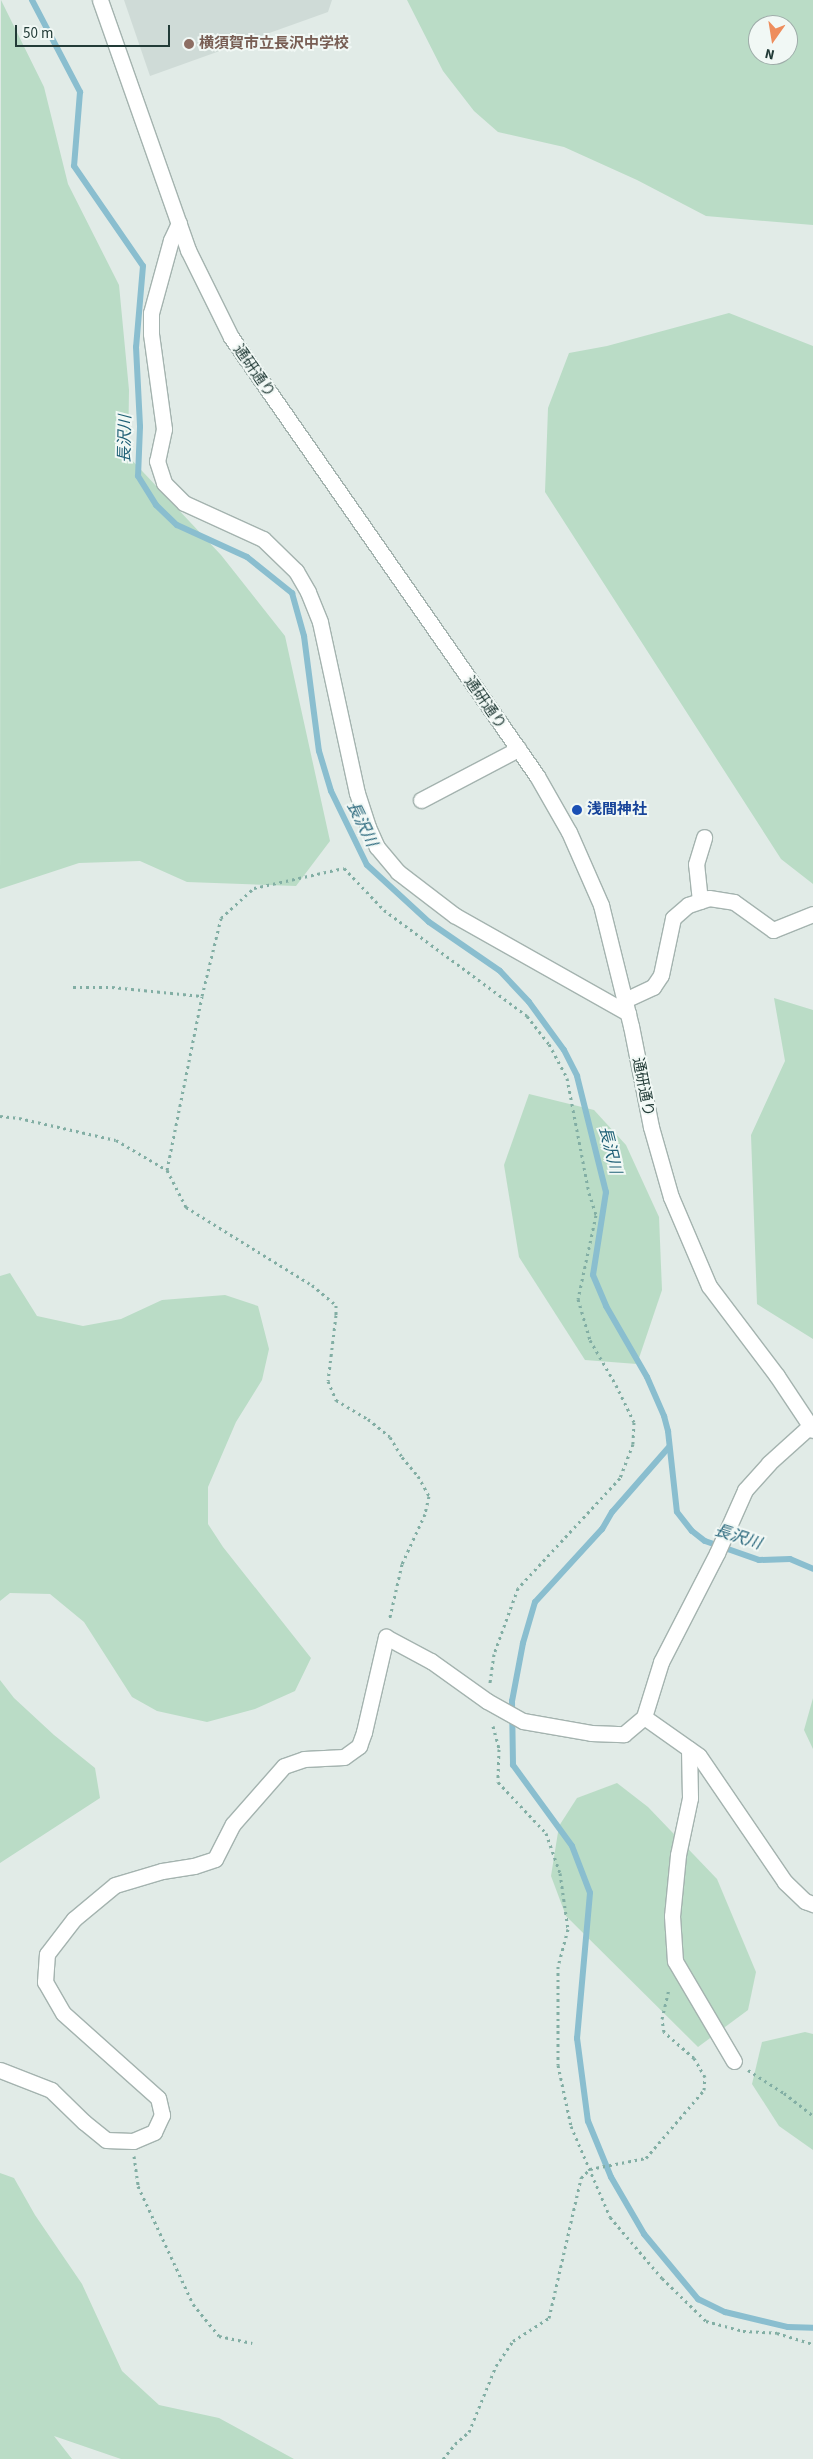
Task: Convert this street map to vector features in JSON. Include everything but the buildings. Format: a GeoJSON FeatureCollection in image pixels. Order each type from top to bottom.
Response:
{"type":"FeatureCollection","features":[{"type":"Feature","properties":{"kind":"street","name":"通研通り"},"geometry":{"type":"LineString","coordinates":[[100,0],[188,250],[231,337],[537,776],[569,832],[601,905],[626,1006],[651,1127],[672,1197],[709,1286],[777,1376],[811,1428]]}},
{"type":"Feature","properties":{"kind":"street"},"geometry":{"type":"LineString","coordinates":[[179,223],[171,240],[151,313],[151,334],[164,429],[157,461],[164,483],[184,503],[263,539],[296,571],[308,592],[320,622],[357,793],[368,827],[377,847],[398,872],[454,915],[626,1006],[653,987],[661,975],[673,918],[688,905],[709,898],[734,902],[773,930],[813,914]]}},
{"type":"Feature","properties":{"kind":"street"},"geometry":{"type":"LineString","coordinates":[[421,800],[518,749]]}},
{"type":"Feature","properties":{"kind":"street"},"geometry":{"type":"LineString","coordinates":[[700,901],[696,864],[704,837]]}},
{"type":"Feature","properties":{"kind":"street"},"geometry":{"type":"LineString","coordinates":[[0,2070],[51,2090],[106,2140],[132,2141],[154,2132],[162,2115],[158,2098],[63,2013],[45,1982],[47,1954],[74,1919],[115,1885],[162,1871],[194,1866],[215,1859],[233,1824],[284,1766],[304,1758],[344,1757],[358,1746],[364,1732],[386,1637],[431,1661],[487,1701],[523,1721],[591,1733],[624,1734],[644,1717],[661,1662],[717,1553],[745,1490],[769,1463],[811,1428]]}},
{"type":"Feature","properties":{"kind":"street"},"geometry":{"type":"LineString","coordinates":[[644,1717],[699,1756],[720,1784],[785,1882],[805,1901],[813,1904]]}},
{"type":"Feature","properties":{"kind":"street"},"geometry":{"type":"LineString","coordinates":[[689,1749],[690,1798],[678,1855],[672,1916],[675,1961],[734,2061]]}},
{"type":"Feature","properties":{"kind":"path"},"geometry":{"type":"LineString","coordinates":[[167,1170],[202,996],[221,918],[254,888],[344,868],[384,910],[527,1016],[549,1044],[567,1078],[596,1215],[578,1299],[590,1340],[616,1384],[634,1422],[633,1444],[620,1478],[518,1588],[494,1654],[487,1701],[500,1749],[498,1782],[546,1833],[560,1873],[568,1928],[558,1966],[558,2065],[571,2126],[610,2217],[662,2278],[706,2322],[743,2331],[777,2333],[813,2344]]}},
{"type":"Feature","properties":{"kind":"path"},"geometry":{"type":"LineString","coordinates":[[73,987],[112,987],[202,996]]}},
{"type":"Feature","properties":{"kind":"path"},"geometry":{"type":"LineString","coordinates":[[0,1116],[18,1118],[116,1140],[167,1170],[186,1207],[312,1285],[336,1305],[328,1382],[336,1400],[368,1418],[390,1437],[402,1457],[418,1476],[429,1496],[425,1514],[402,1564],[386,1637]]}},
{"type":"Feature","properties":{"kind":"path"},"geometry":{"type":"LineString","coordinates":[[443,2459],[455,2444],[469,2432],[496,2366],[513,2342],[548,2318],[581,2178],[590,2169],[646,2158],[704,2090],[706,2077],[694,2058],[664,2032],[662,2019],[675,1961]]}},
{"type":"Feature","properties":{"kind":"path"},"geometry":{"type":"LineString","coordinates":[[734,2061],[784,2093],[813,2116]]}},
{"type":"Feature","properties":{"kind":"path"},"geometry":{"type":"LineString","coordinates":[[132,2141],[138,2186],[193,2304],[220,2336],[252,2343]]}},
{"type":"Feature","properties":{"kind":"shaded area","name":"横須賀市立長沢中学校"},"geometry":{"type":"Polygon","coordinates":[[[124,0],[332,0],[328,12],[150,76],[124,0]]]}},
{"type":"Feature","properties":{"kind":"green space"},"geometry":{"type":"Polygon","coordinates":[[[1,0],[44,87],[68,184],[119,285],[129,390],[128,456],[221,555],[285,636],[330,841],[296,886],[187,882],[140,861],[79,863],[0,889],[1,0]]]}},
{"type":"Feature","properties":{"kind":"green space"},"geometry":{"type":"Polygon","coordinates":[[[407,0],[813,0],[813,225],[706,216],[637,180],[564,147],[498,132],[474,111],[443,71],[407,0]]]}},
{"type":"Feature","properties":{"kind":"green space"},"geometry":{"type":"Polygon","coordinates":[[[729,313],[813,346],[813,884],[781,859],[545,492],[548,408],[569,353],[607,346],[729,313]]]}},
{"type":"Feature","properties":{"kind":"green space"},"geometry":{"type":"Polygon","coordinates":[[[774,998],[813,1010],[813,1339],[757,1304],[751,1135],[785,1061],[774,998]]]}},
{"type":"Feature","properties":{"kind":"green space"},"geometry":{"type":"Polygon","coordinates":[[[529,1094],[594,1110],[626,1145],[659,1217],[662,1290],[637,1364],[585,1360],[519,1257],[504,1165],[529,1094]]]}},
{"type":"Feature","properties":{"kind":"green space"},"geometry":{"type":"Polygon","coordinates":[[[10,1273],[37,1316],[83,1326],[121,1319],[162,1300],[225,1295],[258,1306],[269,1349],[262,1380],[236,1422],[208,1487],[208,1524],[223,1547],[311,1658],[295,1691],[255,1709],[207,1722],[157,1711],[132,1697],[84,1622],[50,1594],[10,1593],[0,1601],[0,1276],[10,1273]]]}},
{"type":"Feature","properties":{"kind":"green space"},"geometry":{"type":"Polygon","coordinates":[[[0,1680],[14,1698],[54,1735],[95,1768],[100,1798],[0,1863],[0,1680]]]}},
{"type":"Feature","properties":{"kind":"green space"},"geometry":{"type":"Polygon","coordinates":[[[813,1698],[813,1749],[804,1730],[813,1698]]]}},
{"type":"Feature","properties":{"kind":"green space"},"geometry":{"type":"Polygon","coordinates":[[[617,1783],[648,1807],[717,1879],[756,1972],[748,2010],[698,2047],[566,1916],[551,1876],[559,1826],[577,1798],[617,1783]]]}},
{"type":"Feature","properties":{"kind":"green space"},"geometry":{"type":"Polygon","coordinates":[[[805,2032],[813,2034],[813,2150],[779,2126],[752,2084],[762,2042],[805,2032]]]}},
{"type":"Feature","properties":{"kind":"green space"},"geometry":{"type":"Polygon","coordinates":[[[0,2173],[14,2178],[35,2215],[82,2284],[122,2371],[159,2405],[219,2418],[294,2459],[121,2459],[54,2436],[72,2459],[0,2459],[0,2173]]]}},
{"type":"Feature","properties":{"kind":"waterway","name":"長沢川"},"geometry":{"type":"LineString","coordinates":[[32,0],[80,92],[74,166],[143,266],[136,347],[140,427],[138,476],[156,505],[177,525],[247,557],[292,593],[304,636],[319,751],[331,791],[367,865],[429,922],[500,971],[529,1002],[564,1050],[577,1076],[606,1192],[593,1275],[606,1306],[647,1377],[664,1416],[668,1431],[677,1512],[692,1531],[705,1541],[759,1560],[790,1559],[813,1569]]}},
{"type":"Feature","properties":{"kind":"waterway"},"geometry":{"type":"LineString","coordinates":[[669,1447],[612,1512],[602,1529],[535,1602],[523,1643],[512,1701],[513,1765],[572,1846],[590,1893],[577,2038],[588,2121],[611,2177],[644,2234],[698,2299],[725,2312],[788,2327],[813,2328]]}},
{"type":"Feature","properties":{"kind":"place","name":"横須賀市立長沢中学校"},"geometry":{"type":"Point","coordinates":[189,44]}},
{"type":"Feature","properties":{"kind":"place","name":"浅間神社"},"geometry":{"type":"Point","coordinates":[577,810]}}]}
